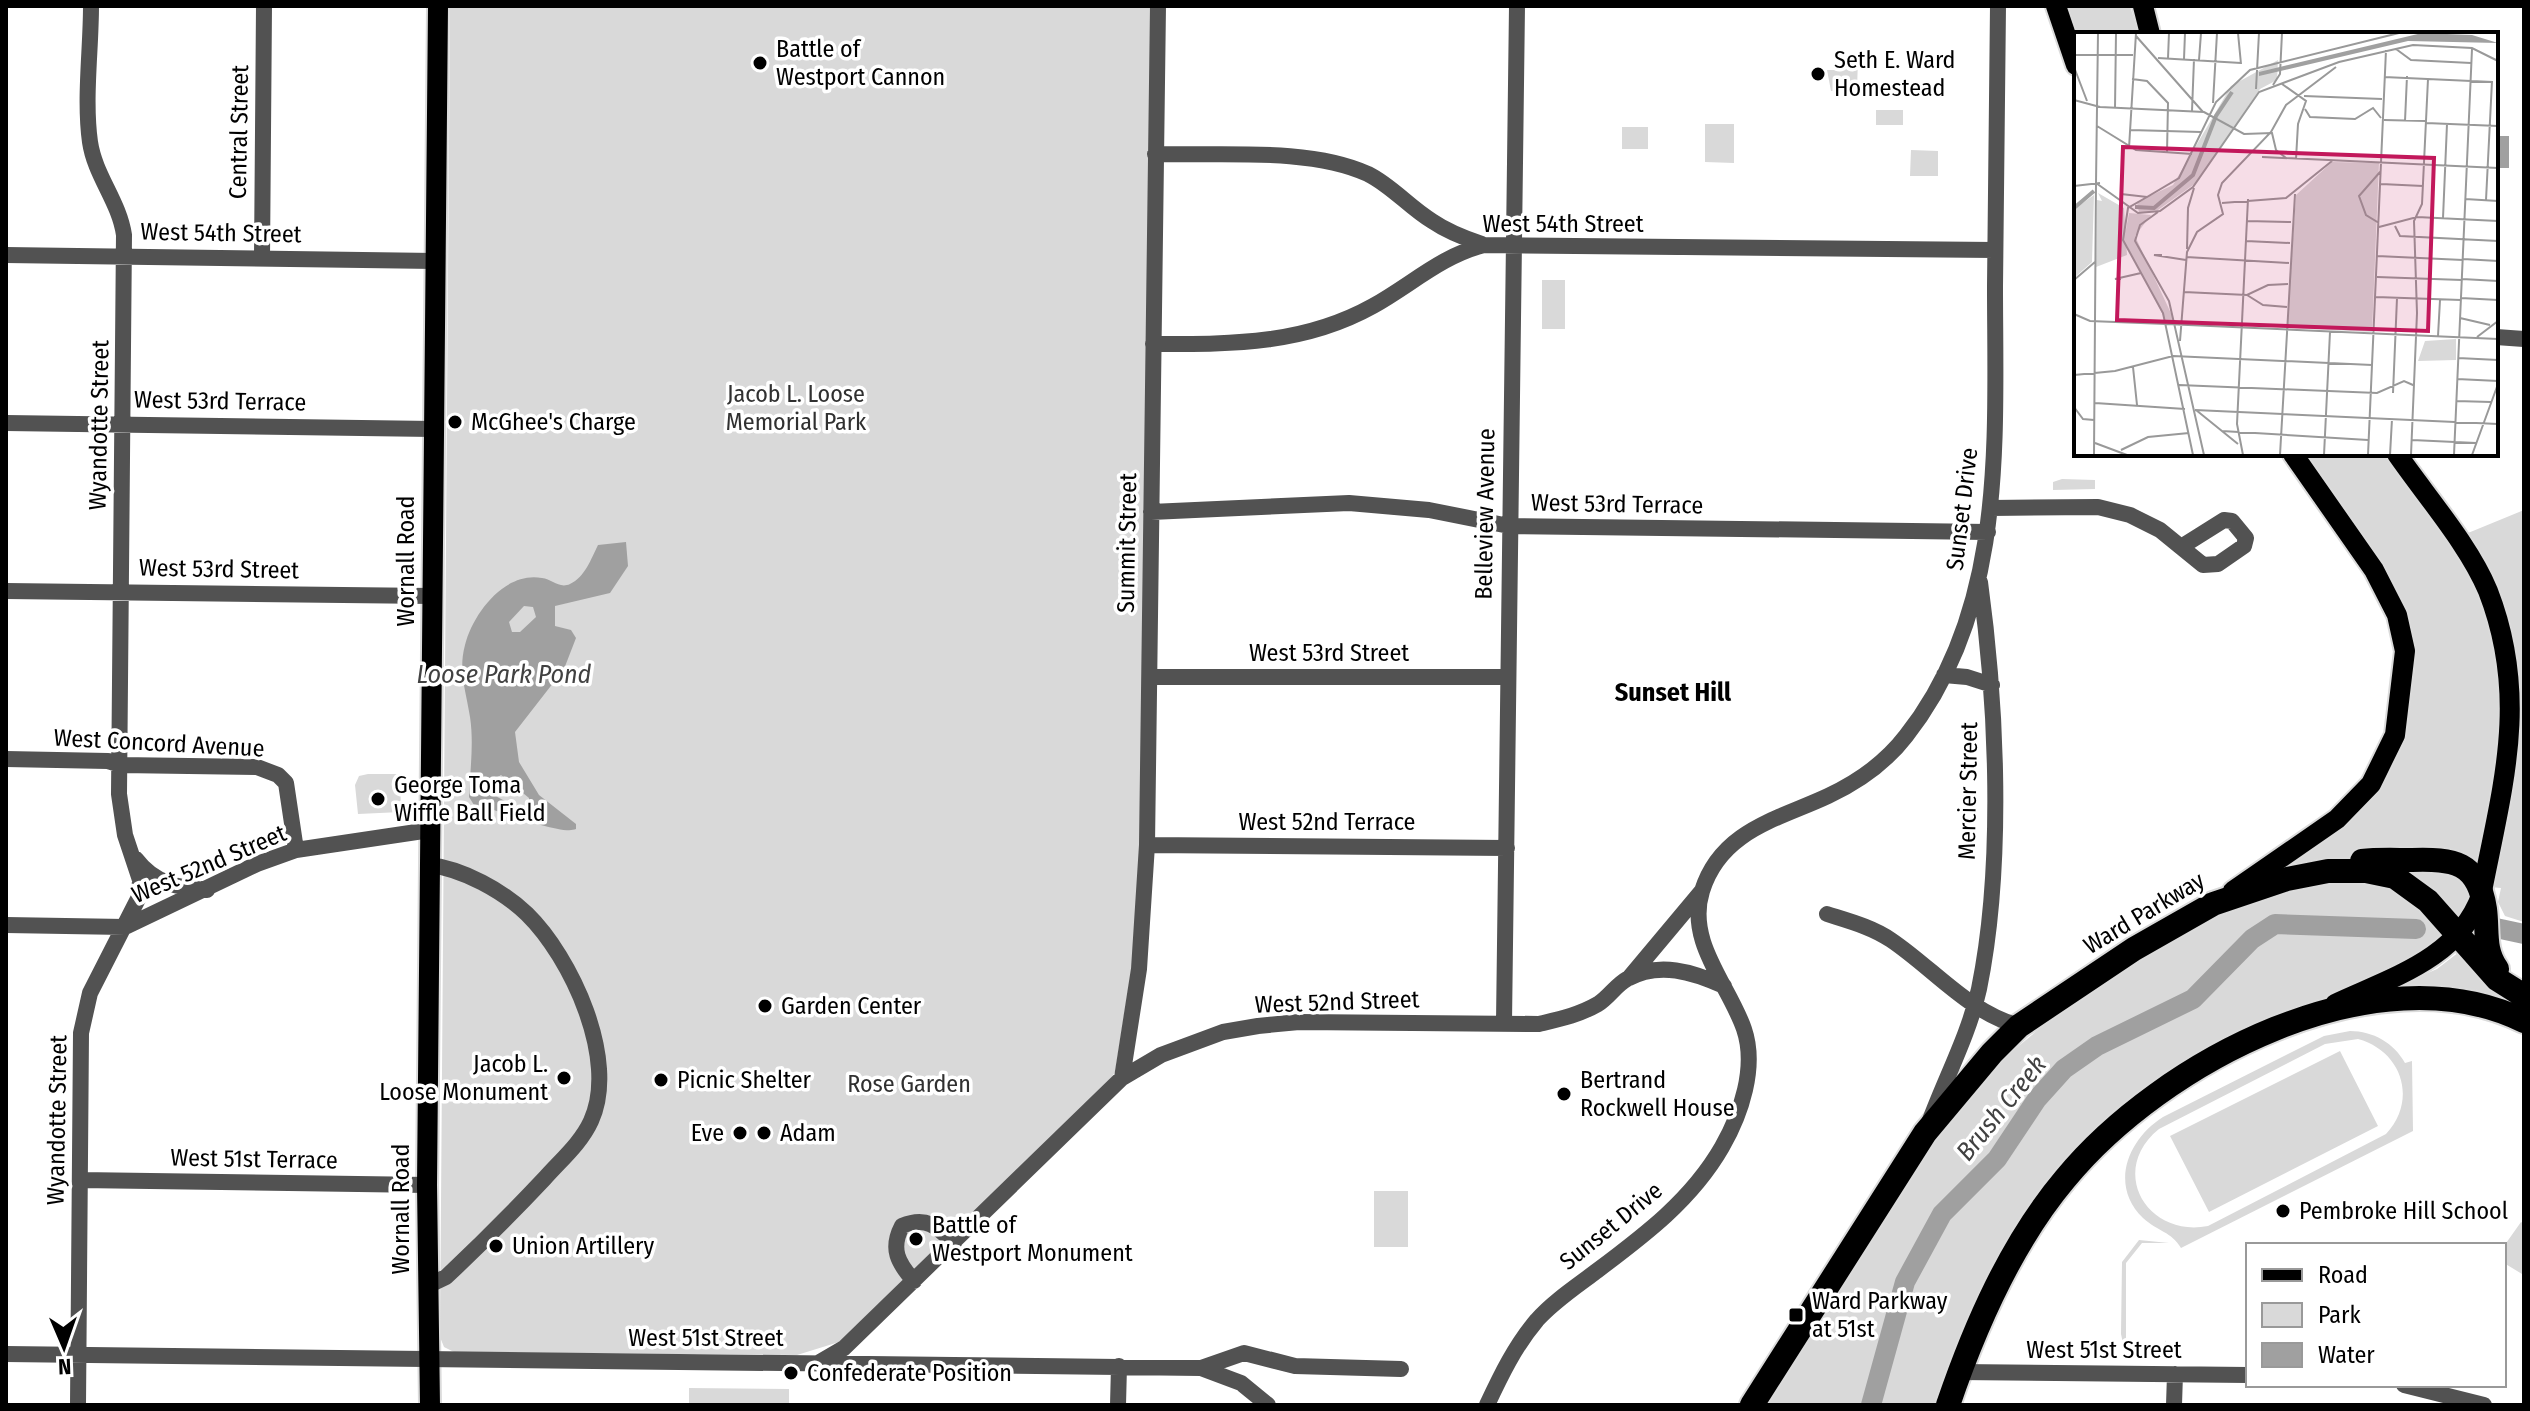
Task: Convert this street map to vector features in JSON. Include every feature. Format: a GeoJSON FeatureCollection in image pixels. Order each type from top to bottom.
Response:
{"type":"FeatureCollection","features":[{"type":"Feature","properties":{"kind":"highway"},"geometry":{"type":"LineString","coordinates":[[2213,904],[2287,879],[2368,860],[2451,860],[2469,870],[2481,896],[2490,958],[2503,975],[2524,990]]}},
{"type":"Feature","properties":{"kind":"highway"},"geometry":{"type":"LineString","coordinates":[[2328,871],[2366,871],[2395,877],[2428,901],[2497,979],[2524,996]]}},
{"type":"Feature","properties":{"kind":"highway","name":"Ward Parkway"},"geometry":{"type":"LineString","coordinates":[[1752,1405],[1925,1133],[2019,1026],[2134,949],[2213,904]]}},
{"type":"Feature","properties":{"kind":"highway"},"geometry":{"type":"LineString","coordinates":[[1948,1405],[1982,1315],[2021,1243],[2065,1179],[2107,1136],[2177,1081],[2246,1041],[2320,1011],[2417,998],[2495,1007],[2524,1021]]}},
{"type":"Feature","properties":{"kind":"main road","name":"Wornall Road"},"geometry":{"type":"LineString","coordinates":[[430,1405],[427,1185],[438,6]]}},
{"type":"Feature","properties":{"kind":"main road"},"geometry":{"type":"LineString","coordinates":[[2056,6],[2074,59]]}},
{"type":"Feature","properties":{"kind":"main road"},"geometry":{"type":"LineString","coordinates":[[2143,6],[2150,32]]}},
{"type":"Feature","properties":{"kind":"main road","name":"Ward Parkway"},"geometry":{"type":"LineString","coordinates":[[2213,904],[2337,819],[2371,784],[2395,735],[2405,651],[2397,615],[2374,570],[2294,456]]}},
{"type":"Feature","properties":{"kind":"main road"},"geometry":{"type":"LineString","coordinates":[[2320,1011],[2437,956],[2473,917],[2481,896],[2512,738],[2509,655],[2488,589],[2398,456]]}},
{"type":"Feature","properties":{"kind":"street","name":"Wyandotte Street"},"geometry":{"type":"LineString","coordinates":[[78,1405],[83,1020],[90,993],[135,912],[141,889],[120,811],[125,256],[121,217],[98,172],[90,142],[91,6]]}},
{"type":"Feature","properties":{"kind":"street","name":"Central Street"},"geometry":{"type":"LineString","coordinates":[[262,258],[264,6]]}},
{"type":"Feature","properties":{"kind":"street","name":"Summit Street"},"geometry":{"type":"LineString","coordinates":[[1122,1078],[1139,969],[1147,845],[1158,6]]}},
{"type":"Feature","properties":{"kind":"street","name":"Belleview Avenue"},"geometry":{"type":"LineString","coordinates":[[1504,1023],[1517,6]]}},
{"type":"Feature","properties":{"kind":"street","name":"Sunset Drive"},"geometry":{"type":"LineString","coordinates":[[1628,979],[1701,892],[1721,856],[1745,832],[1837,791],[1882,762],[1926,710],[1944,675],[1979,576],[1995,471],[1998,6]]}},
{"type":"Feature","properties":{"kind":"street"},"geometry":{"type":"LineString","coordinates":[[1155,154],[1305,158],[1346,166],[1388,185],[1430,220],[1456,235],[1484,245]]}},
{"type":"Feature","properties":{"kind":"street","name":"West 54th Street"},"geometry":{"type":"LineString","coordinates":[[1153,344],[1245,344],[1310,332],[1371,307],[1459,251],[1484,245],[1995,250]]}},
{"type":"Feature","properties":{"kind":"street","name":"West 54th Street"},"geometry":{"type":"LineString","coordinates":[[6,255],[435,261]]}},
{"type":"Feature","properties":{"kind":"street","name":"West 53rd Terrace"},"geometry":{"type":"LineString","coordinates":[[6,423],[433,429]]}},
{"type":"Feature","properties":{"kind":"street","name":"West 53rd Terrace"},"geometry":{"type":"LineString","coordinates":[[1151,512],[1349,503],[1429,510],[1509,526],[1988,532]]}},
{"type":"Feature","properties":{"kind":"street"},"geometry":{"type":"LineString","coordinates":[[1991,508],[2098,507],[2140,520],[2160,530],[2181,547]]}},
{"type":"Feature","properties":{"kind":"street","name":"Mercier Street"},"geometry":{"type":"LineString","coordinates":[[1925,1133],[1973,1005],[1987,933],[1992,859],[1992,685],[1979,576]]}},
{"type":"Feature","properties":{"kind":"street","name":"West 53rd Street"},"geometry":{"type":"LineString","coordinates":[[6,591],[432,596]]}},
{"type":"Feature","properties":{"kind":"street"},"geometry":{"type":"LineString","coordinates":[[1944,675],[1967,677],[1992,685]]}},
{"type":"Feature","properties":{"kind":"street","name":"West 53rd Street"},"geometry":{"type":"LineString","coordinates":[[1150,677],[1508,677]]}},
{"type":"Feature","properties":{"kind":"street","name":"West Concord Avenue"},"geometry":{"type":"LineString","coordinates":[[6,759],[268,770],[286,783],[296,850]]}},
{"type":"Feature","properties":{"kind":"street","name":"West 52nd Street"},"geometry":{"type":"LineString","coordinates":[[6,925],[125,927],[209,890],[257,864],[296,850],[430,830]]}},
{"type":"Feature","properties":{"kind":"street","name":"West 52nd Terrace"},"geometry":{"type":"LineString","coordinates":[[1147,845],[1507,848]]}},
{"type":"Feature","properties":{"kind":"street"},"geometry":{"type":"LineString","coordinates":[[130,851],[145,870],[166,883],[181,888],[209,890]]}},
{"type":"Feature","properties":{"kind":"street"},"geometry":{"type":"LineString","coordinates":[[427,1286],[454,1270],[575,1146],[594,1115],[598,1079],[589,1017],[540,928],[525,912],[484,885],[453,869],[430,865]]}},
{"type":"Feature","properties":{"kind":"street","name":"Sunset Drive"},"geometry":{"type":"LineString","coordinates":[[1487,1405],[1511,1356],[1537,1320],[1654,1228],[1686,1195],[1721,1148],[1745,1090],[1748,1051],[1745,1030],[1703,944],[1701,892]]}},
{"type":"Feature","properties":{"kind":"street"},"geometry":{"type":"LineString","coordinates":[[1827,914],[1860,924],[1889,939],[1973,1005],[1999,1020],[2019,1026]]}},
{"type":"Feature","properties":{"kind":"street","name":"West 52nd Street"},"geometry":{"type":"LineString","coordinates":[[819,1363],[844,1348],[1122,1078],[1189,1043],[1258,1026],[1539,1024],[1574,1016],[1601,1002],[1628,979],[1675,969],[1695,973],[1724,986]]}},
{"type":"Feature","properties":{"kind":"street","name":"West 51st Terrace"},"geometry":{"type":"LineString","coordinates":[[80,1180],[427,1185]]}},
{"type":"Feature","properties":{"kind":"street"},"geometry":{"type":"LineString","coordinates":[[914,1281],[899,1264],[896,1250],[902,1226],[915,1220],[928,1222],[954,1243]]}},
{"type":"Feature","properties":{"kind":"street"},"geometry":{"type":"LineString","coordinates":[[864,1328],[866,1348],[875,1363]]}},
{"type":"Feature","properties":{"kind":"street","name":"West 51st Street"},"geometry":{"type":"LineString","coordinates":[[6,1354],[1201,1368],[1244,1353],[1295,1366],[1401,1369]]}},
{"type":"Feature","properties":{"kind":"street"},"geometry":{"type":"LineString","coordinates":[[1118,1405],[1119,1366]]}},
{"type":"Feature","properties":{"kind":"street"},"geometry":{"type":"LineString","coordinates":[[1201,1368],[1241,1383],[1268,1405]]}},
{"type":"Feature","properties":{"kind":"street","name":"West 51st Street"},"geometry":{"type":"LineString","coordinates":[[1959,1372],[2246,1375]]}},
{"type":"Feature","properties":{"kind":"street"},"geometry":{"type":"LineString","coordinates":[[2174,1405],[2175,1374]]}},
{"type":"Feature","properties":{"kind":"street"},"geometry":{"type":"LineString","coordinates":[[2412,1387],[2484,1405]]}},
{"type":"Feature","properties":{"kind":"green space","name":"Jacob L. Loose Memorial Park"},"geometry":{"type":"Polygon","coordinates":[[[450,6],[1151,6],[1140,844],[1134,953],[1115,1072],[1108,1083],[839,1342],[797,1355],[454,1352],[444,1347],[440,1337],[450,6]]]}},
{"type":"Feature","properties":{"kind":"green space"},"geometry":{"type":"Polygon","coordinates":[[[2063,6],[2130,6],[2138,32],[2075,32],[2063,6]]]}},
{"type":"Feature","properties":{"kind":"green space"},"geometry":{"type":"Polygon","coordinates":[[[1839,57],[1858,57],[1857,91],[1831,91],[1827,70],[1838,70],[1839,57]]]}},
{"type":"Feature","properties":{"kind":"green space"},"geometry":{"type":"Polygon","coordinates":[[[1876,110],[1903,110],[1903,125],[1876,125],[1876,110]]]}},
{"type":"Feature","properties":{"kind":"green space"},"geometry":{"type":"Polygon","coordinates":[[[1705,124],[1734,124],[1734,163],[1705,162],[1705,124]]]}},
{"type":"Feature","properties":{"kind":"green space"},"geometry":{"type":"Polygon","coordinates":[[[1622,127],[1648,127],[1648,149],[1622,149],[1622,127]]]}},
{"type":"Feature","properties":{"kind":"green space"},"geometry":{"type":"Polygon","coordinates":[[[1911,150],[1938,151],[1938,176],[1910,176],[1911,150]]]}},
{"type":"Feature","properties":{"kind":"green space"},"geometry":{"type":"Polygon","coordinates":[[[1542,280],[1565,280],[1565,329],[1542,329],[1542,280]]]}},
{"type":"Feature","properties":{"kind":"green space"},"geometry":{"type":"Polygon","coordinates":[[[2308,456],[2390,456],[2471,571],[2500,653],[2504,733],[2477,870],[2359,858],[2288,864],[2403,734],[2415,668],[2408,624],[2393,582],[2308,456]]]}},
{"type":"Feature","properties":{"kind":"green space"},"geometry":{"type":"Polygon","coordinates":[[[2062,479],[2095,480],[2095,489],[2053,490],[2053,482],[2062,479]]]}},
{"type":"Feature","properties":{"kind":"green space"},"geometry":{"type":"Polygon","coordinates":[[[2524,510],[2524,922],[2505,916],[2498,902],[2501,888],[2490,887],[2516,757],[2520,705],[2518,679],[2505,622],[2468,533],[2524,510]]]}},
{"type":"Feature","properties":{"kind":"green space","name":"George Toma Wiffle Ball Field"},"geometry":{"type":"Polygon","coordinates":[[[400,774],[401,812],[358,814],[355,785],[359,776],[400,774]]]}},
{"type":"Feature","properties":{"kind":"green space"},"geometry":{"type":"Polygon","coordinates":[[[2447,864],[2472,892],[2459,920],[2430,887],[2400,869],[2447,864]]]}},
{"type":"Feature","properties":{"kind":"green space"},"geometry":{"type":"Polygon","coordinates":[[[2338,875],[2411,893],[2446,935],[2404,964],[2214,1045],[2161,1077],[2113,1115],[2010,1236],[1974,1305],[1935,1405],[1766,1405],[1929,1141],[2002,1060],[2064,1008],[2226,907],[2338,875]]]}},
{"type":"Feature","properties":{"kind":"green space"},"geometry":{"type":"Polygon","coordinates":[[[2459,952],[2495,991],[2524,1009],[2393,988],[2437,969],[2459,952]]]}},
{"type":"Feature","properties":{"kind":"green space"},"geometry":{"type":"Polygon","coordinates":[[[2350,1031],[2367,1033],[2389,1044],[2405,1063],[2412,1061],[2413,1131],[2181,1248],[2173,1238],[2143,1218],[2133,1205],[2125,1177],[2127,1163],[2140,1137],[2163,1117],[2324,1036],[2350,1031]],[[2358,1039],[2325,1044],[2159,1129],[2144,1145],[2136,1163],[2136,1181],[2141,1197],[2152,1211],[2167,1222],[2186,1227],[2208,1226],[2386,1134],[2396,1121],[2403,1092],[2395,1065],[2373,1045],[2358,1039]]]}},
{"type":"Feature","properties":{"kind":"green space"},"geometry":{"type":"Polygon","coordinates":[[[2340,1051],[2378,1126],[2209,1212],[2170,1136],[2340,1051]]]}},
{"type":"Feature","properties":{"kind":"green space"},"geometry":{"type":"Polygon","coordinates":[[[1374,1191],[1408,1191],[1408,1247],[1374,1247],[1374,1191]]]}},
{"type":"Feature","properties":{"kind":"green space"},"geometry":{"type":"Polygon","coordinates":[[[2521,1222],[2524,1224],[2522,1274],[2506,1264],[2506,1243],[2521,1222]]]}},
{"type":"Feature","properties":{"kind":"green space"},"geometry":{"type":"Polygon","coordinates":[[[2139,1240],[2169,1243],[2142,1243],[2126,1263],[2126,1338],[2134,1340],[2135,1350],[2163,1350],[2166,1340],[2166,1358],[2126,1358],[2121,1334],[2122,1262],[2139,1240]]]}},
{"type":"Feature","properties":{"kind":"green space"},"geometry":{"type":"Polygon","coordinates":[[[689,1388],[789,1389],[789,1405],[689,1405],[689,1388]]]}},
{"type":"Feature","properties":{"kind":"water"},"geometry":{"type":"Polygon","coordinates":[[[2498,136],[2509,136],[2509,168],[2498,168],[2498,136]]]}},
{"type":"Feature","properties":{"kind":"water","name":"Loose Park Pond"},"geometry":{"type":"Polygon","coordinates":[[[626,542],[628,566],[610,593],[555,606],[555,626],[571,630],[576,638],[564,669],[515,732],[519,762],[539,795],[576,824],[576,829],[543,826],[474,805],[469,797],[472,737],[462,672],[465,645],[475,620],[493,597],[515,581],[546,579],[562,585],[575,581],[584,572],[598,545],[626,542]],[[524,606],[509,622],[512,632],[520,632],[536,617],[533,607],[524,606]],[[501,775],[489,783],[488,792],[516,807],[529,806],[529,798],[501,775]]]}},
{"type":"Feature","properties":{"kind":"waterway","name":"Brush Creek"},"geometry":{"type":"LineString","coordinates":[[1871,1405],[1905,1282],[1942,1214],[1997,1159],[2037,1099],[2064,1069],[2097,1046],[2193,999],[2252,939],[2275,924],[2416,929]]}},
{"type":"Feature","properties":{"kind":"waterway","name":"Brush Creek"},"geometry":{"type":"LineString","coordinates":[[2496,928],[2524,934]]}},
{"type":"Feature","properties":{"kind":"place","name":"Battle of Westport Cannon"},"geometry":{"type":"Point","coordinates":[760,63]}},
{"type":"Feature","properties":{"kind":"place","name":"Seth E. Ward Homestead"},"geometry":{"type":"Point","coordinates":[1818,74]}},
{"type":"Feature","properties":{"kind":"place","name":"McGhee's Charge"},"geometry":{"type":"Point","coordinates":[455,422]}},
{"type":"Feature","properties":{"kind":"place","name":"George Toma Wiffle Ball Field"},"geometry":{"type":"Point","coordinates":[378,799]}},
{"type":"Feature","properties":{"kind":"place","name":"Garden Center"},"geometry":{"type":"Point","coordinates":[765,1006]}},
{"type":"Feature","properties":{"kind":"place","name":"Jacob L. Loose Monument"},"geometry":{"type":"Point","coordinates":[564,1078]}},
{"type":"Feature","properties":{"kind":"place","name":"Picnic Shelter"},"geometry":{"type":"Point","coordinates":[661,1080]}},
{"type":"Feature","properties":{"kind":"place","name":"Bertrand Rockwell House"},"geometry":{"type":"Point","coordinates":[1564,1094]}},
{"type":"Feature","properties":{"kind":"place","name":"Eve"},"geometry":{"type":"Point","coordinates":[740,1133]}},
{"type":"Feature","properties":{"kind":"place","name":"Adam"},"geometry":{"type":"Point","coordinates":[764,1133]}},
{"type":"Feature","properties":{"kind":"place","name":"Pembroke Hill School"},"geometry":{"type":"Point","coordinates":[2283,1211]}},
{"type":"Feature","properties":{"kind":"place","name":"Battle of Westport Monument"},"geometry":{"type":"Point","coordinates":[916,1239]}},
{"type":"Feature","properties":{"kind":"place","name":"Union Artillery"},"geometry":{"type":"Point","coordinates":[496,1246]}},
{"type":"Feature","properties":{"kind":"place","name":"Ward Parkway at 51st"},"geometry":{"type":"Point","coordinates":[1796,1315]}},
{"type":"Feature","properties":{"kind":"place","name":"Confederate Position"},"geometry":{"type":"Point","coordinates":[791,1373]}},
{"type":"Feature","properties":{"kind":"district","name":"Sunset Hill"},"geometry":{"type":"Point","coordinates":[1673,692]}},
{"type":"Feature","properties":{"kind":"park label","name":"Rose Garden"},"geometry":{"type":"Point","coordinates":[909,1084]}}]}
